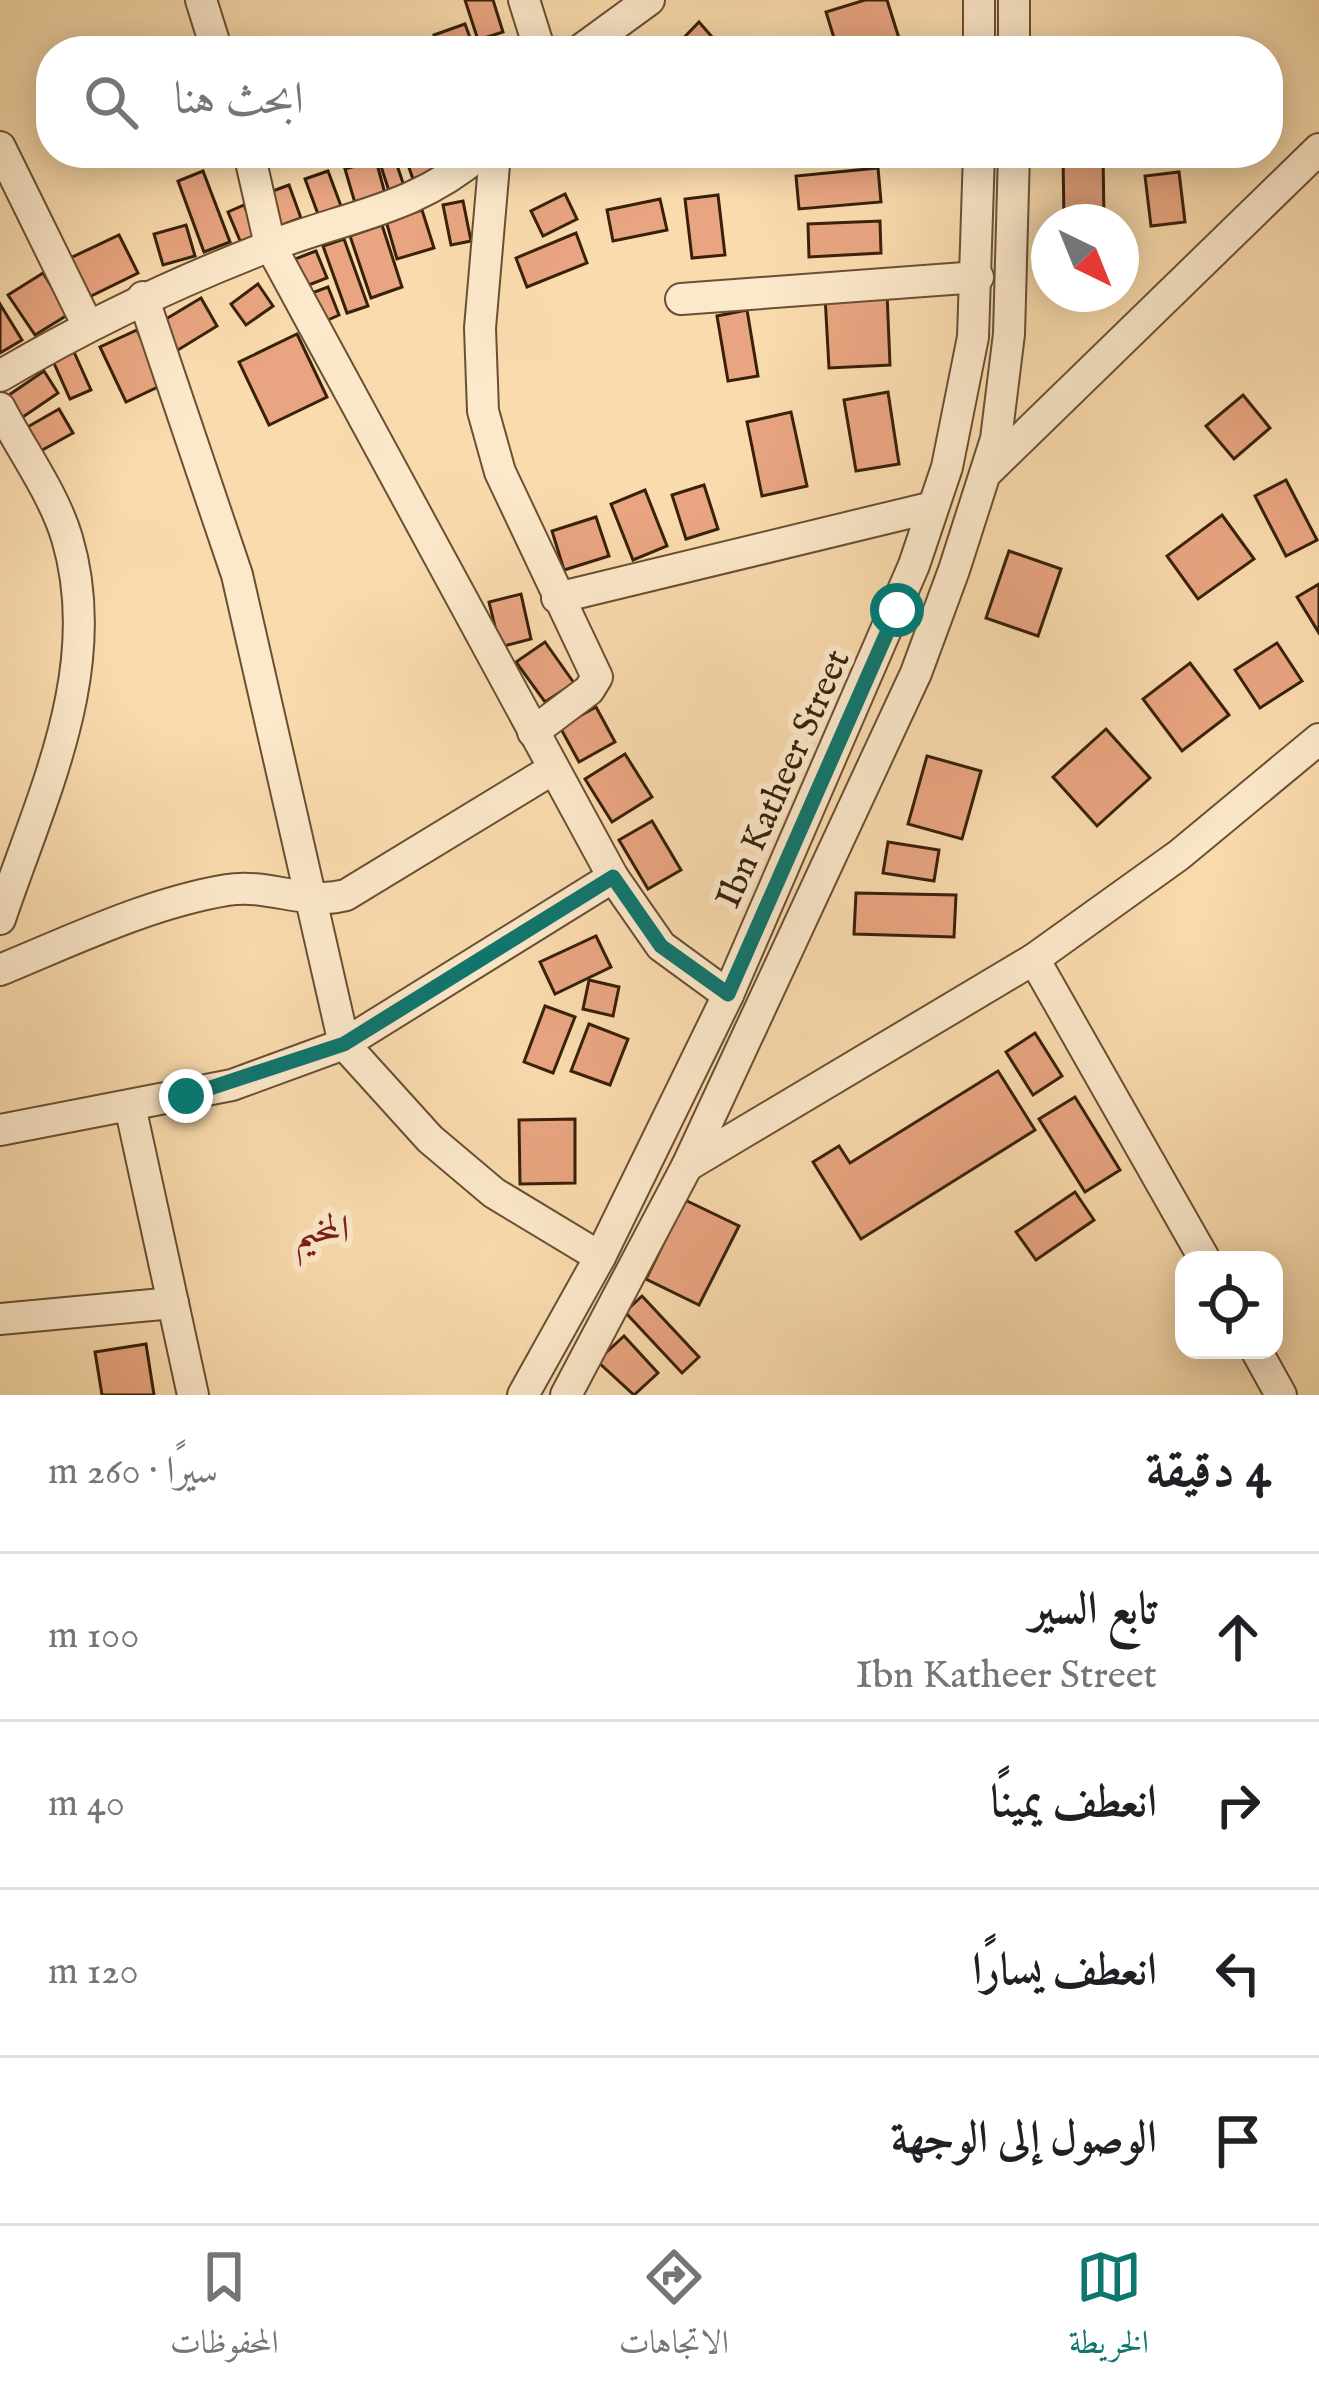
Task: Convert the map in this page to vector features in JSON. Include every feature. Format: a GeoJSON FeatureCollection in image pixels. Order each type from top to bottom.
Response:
{"type":"FeatureCollection","features":[{"type":"Feature","properties":{"kind":"street"},"geometry":{"type":"LineString","coordinates":[[201,0],[212,36]]}},
{"type":"Feature","properties":{"kind":"street"},"geometry":{"type":"LineString","coordinates":[[524,0],[535,36]]}},
{"type":"Feature","properties":{"kind":"street"},"geometry":{"type":"LineString","coordinates":[[600,36],[649,0]]}},
{"type":"Feature","properties":{"kind":"street"},"geometry":{"type":"LineString","coordinates":[[979,36],[980,0]]}},
{"type":"Feature","properties":{"kind":"street"},"geometry":{"type":"LineString","coordinates":[[1014,0],[1014,36]]}},
{"type":"Feature","properties":{"kind":"street"},"geometry":{"type":"LineString","coordinates":[[0,147],[88,324]]}},
{"type":"Feature","properties":{"kind":"street"},"geometry":{"type":"LineString","coordinates":[[988,471],[1319,149]]}},
{"type":"Feature","properties":{"kind":"street"},"geometry":{"type":"LineString","coordinates":[[252,168],[270,245],[613,877],[661,946],[728,994]]}},
{"type":"Feature","properties":{"kind":"street"},"geometry":{"type":"LineString","coordinates":[[0,376],[143,297],[270,245],[427,194],[461,168]]}},
{"type":"Feature","properties":{"kind":"street"},"geometry":{"type":"LineString","coordinates":[[494,168],[480,328],[483,411],[500,472],[597,677],[589,690],[533,732]]}},
{"type":"Feature","properties":{"kind":"street","name":"Ibn Katheer Street"},"geometry":{"type":"LineString","coordinates":[[523,1395],[600,1257],[728,994],[897,610],[961,413],[977,277],[979,168]]}},
{"type":"Feature","properties":{"kind":"street"},"geometry":{"type":"LineString","coordinates":[[566,1395],[687,1166],[916,674],[988,471],[1009,334],[1014,168]]}},
{"type":"Feature","properties":{"kind":"street"},"geometry":{"type":"LineString","coordinates":[[681,299],[977,277]]}},
{"type":"Feature","properties":{"kind":"street"},"geometry":{"type":"LineString","coordinates":[[143,297],[237,575],[344,1044],[430,1139],[494,1193],[600,1257]]}},
{"type":"Feature","properties":{"kind":"street"},"geometry":{"type":"LineString","coordinates":[[0,408],[66,535],[82,616],[70,715],[0,919]]}},
{"type":"Feature","properties":{"kind":"street"},"geometry":{"type":"LineString","coordinates":[[557,598],[933,507]]}},
{"type":"Feature","properties":{"kind":"street"},"geometry":{"type":"LineString","coordinates":[[687,1166],[1034,959],[1179,855],[1319,739]]}},
{"type":"Feature","properties":{"kind":"street"},"geometry":{"type":"LineString","coordinates":[[0,970],[120,921],[229,889],[332,899],[376,880],[554,770]]}},
{"type":"Feature","properties":{"kind":"street"},"geometry":{"type":"LineString","coordinates":[[0,1130],[232,1085],[344,1044],[613,877]]}},
{"type":"Feature","properties":{"kind":"street"},"geometry":{"type":"LineString","coordinates":[[1034,959],[1200,1251]]}},
{"type":"Feature","properties":{"kind":"street"},"geometry":{"type":"LineString","coordinates":[[130,1106],[193,1395]]}},
{"type":"Feature","properties":{"kind":"street"},"geometry":{"type":"LineString","coordinates":[[0,1318],[173,1303]]}},
{"type":"Feature","properties":{"kind":"street"},"geometry":{"type":"LineString","coordinates":[[1261,1359],[1282,1395]]}},
{"type":"Feature","properties":{"kind":"building"},"geometry":{"type":"Polygon","coordinates":[[[465,0],[493,0],[503,32],[477,36],[465,0]]]}},
{"type":"Feature","properties":{"kind":"building"},"geometry":{"type":"Polygon","coordinates":[[[865,0],[887,0],[898,36],[833,36],[826,12],[865,0]]]}},
{"type":"Feature","properties":{"kind":"building"},"geometry":{"type":"Polygon","coordinates":[[[699,22],[711,36],[685,36],[699,22]]]}},
{"type":"Feature","properties":{"kind":"building"},"geometry":{"type":"Polygon","coordinates":[[[465,24],[469,36],[434,36],[465,24]]]}},
{"type":"Feature","properties":{"kind":"building"},"geometry":{"type":"Polygon","coordinates":[[[378,168],[387,201],[357,210],[345,169],[378,168]]]}},
{"type":"Feature","properties":{"kind":"building"},"geometry":{"type":"Polygon","coordinates":[[[382,168],[398,168],[404,186],[389,191],[382,168]]]}},
{"type":"Feature","properties":{"kind":"building"},"geometry":{"type":"Polygon","coordinates":[[[409,168],[446,168],[447,171],[414,182],[409,168]]]}},
{"type":"Feature","properties":{"kind":"building"},"geometry":{"type":"Polygon","coordinates":[[[878,168],[881,202],[799,209],[796,176],[878,168]]]}},
{"type":"Feature","properties":{"kind":"building"},"geometry":{"type":"Polygon","coordinates":[[[1063,168],[1103,168],[1104,204],[1064,204],[1063,168]]]}},
{"type":"Feature","properties":{"kind":"building"},"geometry":{"type":"Polygon","coordinates":[[[203,171],[230,242],[204,252],[178,181],[203,171]]]}},
{"type":"Feature","properties":{"kind":"building"},"geometry":{"type":"Polygon","coordinates":[[[328,171],[341,206],[318,214],[305,179],[328,171]]]}},
{"type":"Feature","properties":{"kind":"building"},"geometry":{"type":"Polygon","coordinates":[[[1179,172],[1185,222],[1151,226],[1145,176],[1179,172]]]}},
{"type":"Feature","properties":{"kind":"building"},"geometry":{"type":"Polygon","coordinates":[[[289,185],[301,218],[274,228],[262,195],[289,185]]]}},
{"type":"Feature","properties":{"kind":"building"},"geometry":{"type":"Polygon","coordinates":[[[565,194],[577,219],[543,236],[531,211],[565,194]]]}},
{"type":"Feature","properties":{"kind":"building"},"geometry":{"type":"Polygon","coordinates":[[[718,195],[725,255],[692,258],[685,199],[718,195]]]}},
{"type":"Feature","properties":{"kind":"building"},"geometry":{"type":"Polygon","coordinates":[[[660,199],[667,230],[613,241],[607,210],[660,199]]]}},
{"type":"Feature","properties":{"kind":"building"},"geometry":{"type":"Polygon","coordinates":[[[463,201],[471,241],[451,245],[443,205],[463,201]]]}},
{"type":"Feature","properties":{"kind":"building"},"geometry":{"type":"Polygon","coordinates":[[[244,205],[257,236],[241,243],[228,212],[244,205]]]}},
{"type":"Feature","properties":{"kind":"building"},"geometry":{"type":"Polygon","coordinates":[[[422,210],[434,248],[397,259],[386,221],[422,210]]]}},
{"type":"Feature","properties":{"kind":"building"},"geometry":{"type":"Polygon","coordinates":[[[880,221],[881,253],[809,257],[808,224],[880,221]]]}},
{"type":"Feature","properties":{"kind":"building"},"geometry":{"type":"Polygon","coordinates":[[[186,225],[195,256],[163,265],[154,234],[186,225]]]}},
{"type":"Feature","properties":{"kind":"building"},"geometry":{"type":"Polygon","coordinates":[[[382,225],[402,287],[371,298],[350,236],[382,225]]]}},
{"type":"Feature","properties":{"kind":"building"},"geometry":{"type":"Polygon","coordinates":[[[576,233],[587,263],[527,287],[516,258],[576,233]]]}},
{"type":"Feature","properties":{"kind":"building"},"geometry":{"type":"Polygon","coordinates":[[[119,235],[138,273],[85,299],[66,260],[119,235]]]}},
{"type":"Feature","properties":{"kind":"building"},"geometry":{"type":"Polygon","coordinates":[[[344,239],[368,306],[347,313],[323,246],[344,239]]]}},
{"type":"Feature","properties":{"kind":"building"},"geometry":{"type":"Polygon","coordinates":[[[316,251],[327,278],[306,286],[295,259],[316,251]]]}},
{"type":"Feature","properties":{"kind":"building"},"geometry":{"type":"Polygon","coordinates":[[[43,273],[69,314],[35,335],[8,295],[43,273]]]}},
{"type":"Feature","properties":{"kind":"building"},"geometry":{"type":"Polygon","coordinates":[[[258,284],[273,306],[246,325],[231,304],[258,284]]]}},
{"type":"Feature","properties":{"kind":"building"},"geometry":{"type":"Polygon","coordinates":[[[328,287],[339,315],[321,323],[309,294],[328,287]]]}},
{"type":"Feature","properties":{"kind":"building"},"geometry":{"type":"Polygon","coordinates":[[[887,293],[890,365],[829,368],[825,296],[887,293]]]}},
{"type":"Feature","properties":{"kind":"building"},"geometry":{"type":"Polygon","coordinates":[[[201,298],[217,326],[173,353],[156,325],[201,298]]]}},
{"type":"Feature","properties":{"kind":"building"},"geometry":{"type":"Polygon","coordinates":[[[0,304],[22,340],[0,353],[0,304]]]}},
{"type":"Feature","properties":{"kind":"building"},"geometry":{"type":"Polygon","coordinates":[[[747,310],[758,376],[728,381],[717,316],[747,310]]]}},
{"type":"Feature","properties":{"kind":"building"},"geometry":{"type":"Polygon","coordinates":[[[137,330],[162,385],[126,402],[100,347],[137,330]]]}},
{"type":"Feature","properties":{"kind":"building"},"geometry":{"type":"Polygon","coordinates":[[[297,334],[327,397],[269,425],[239,362],[297,334]]]}},
{"type":"Feature","properties":{"kind":"building"},"geometry":{"type":"Polygon","coordinates":[[[74,352],[91,390],[70,399],[53,361],[74,352]]]}},
{"type":"Feature","properties":{"kind":"building"},"geometry":{"type":"Polygon","coordinates":[[[44,371],[58,393],[20,419],[6,397],[44,371]]]}},
{"type":"Feature","properties":{"kind":"building"},"geometry":{"type":"Polygon","coordinates":[[[888,392],[899,464],[856,471],[844,400],[888,392]]]}},
{"type":"Feature","properties":{"kind":"building"},"geometry":{"type":"Polygon","coordinates":[[[1243,395],[1270,428],[1234,459],[1206,426],[1243,395]]]}},
{"type":"Feature","properties":{"kind":"building"},"geometry":{"type":"Polygon","coordinates":[[[59,409],[73,433],[37,453],[24,429],[59,409]]]}},
{"type":"Feature","properties":{"kind":"building"},"geometry":{"type":"Polygon","coordinates":[[[791,412],[807,486],[762,496],[747,422],[791,412]]]}},
{"type":"Feature","properties":{"kind":"building"},"geometry":{"type":"Polygon","coordinates":[[[1286,480],[1317,540],[1286,556],[1255,496],[1286,480]]]}},
{"type":"Feature","properties":{"kind":"building"},"geometry":{"type":"Polygon","coordinates":[[[704,485],[718,529],[686,539],[672,495],[704,485]]]}},
{"type":"Feature","properties":{"kind":"building"},"geometry":{"type":"Polygon","coordinates":[[[645,490],[667,546],[633,560],[611,504],[645,490]]]}},
{"type":"Feature","properties":{"kind":"building"},"geometry":{"type":"Polygon","coordinates":[[[1222,515],[1254,559],[1198,599],[1167,556],[1222,515]]]}},
{"type":"Feature","properties":{"kind":"building"},"geometry":{"type":"Polygon","coordinates":[[[596,517],[609,556],[564,570],[552,531],[596,517]]]}},
{"type":"Feature","properties":{"kind":"building"},"geometry":{"type":"Polygon","coordinates":[[[1009,551],[1061,569],[1038,636],[986,618],[1009,551]]]}},
{"type":"Feature","properties":{"kind":"building"},"geometry":{"type":"Polygon","coordinates":[[[1319,584],[1319,633],[1297,597],[1319,584]]]}},
{"type":"Feature","properties":{"kind":"building"},"geometry":{"type":"Polygon","coordinates":[[[521,594],[531,639],[500,647],[489,602],[521,594]]]}},
{"type":"Feature","properties":{"kind":"building"},"geometry":{"type":"Polygon","coordinates":[[[545,642],[574,683],[545,702],[516,662],[545,642]]]}},
{"type":"Feature","properties":{"kind":"building"},"geometry":{"type":"Polygon","coordinates":[[[1277,643],[1302,681],[1260,708],[1235,670],[1277,643]]]}},
{"type":"Feature","properties":{"kind":"building"},"geometry":{"type":"Polygon","coordinates":[[[1190,663],[1229,715],[1182,751],[1143,699],[1190,663]]]}},
{"type":"Feature","properties":{"kind":"building"},"geometry":{"type":"Polygon","coordinates":[[[596,707],[615,742],[579,762],[560,727],[596,707]]]}},
{"type":"Feature","properties":{"kind":"building"},"geometry":{"type":"Polygon","coordinates":[[[1106,729],[1150,778],[1097,826],[1053,777],[1106,729]]]}},
{"type":"Feature","properties":{"kind":"building"},"geometry":{"type":"Polygon","coordinates":[[[625,754],[652,797],[612,822],[585,779],[625,754]]]}},
{"type":"Feature","properties":{"kind":"building"},"geometry":{"type":"Polygon","coordinates":[[[927,756],[981,771],[962,839],[908,824],[927,756]]]}},
{"type":"Feature","properties":{"kind":"building"},"geometry":{"type":"Polygon","coordinates":[[[652,821],[681,870],[648,889],[619,840],[652,821]]]}},
{"type":"Feature","properties":{"kind":"building"},"geometry":{"type":"Polygon","coordinates":[[[888,842],[939,850],[934,881],[883,873],[888,842]]]}},
{"type":"Feature","properties":{"kind":"building"},"geometry":{"type":"Polygon","coordinates":[[[856,893],[956,895],[954,937],[854,934],[856,893]]]}},
{"type":"Feature","properties":{"kind":"building"},"geometry":{"type":"Polygon","coordinates":[[[596,936],[611,967],[555,994],[540,962],[596,936]]]}},
{"type":"Feature","properties":{"kind":"building"},"geometry":{"type":"Polygon","coordinates":[[[589,980],[619,987],[613,1016],[583,1009],[589,980]]]}},
{"type":"Feature","properties":{"kind":"building"},"geometry":{"type":"Polygon","coordinates":[[[545,1006],[575,1017],[553,1073],[524,1062],[545,1006]]]}},
{"type":"Feature","properties":{"kind":"building"},"geometry":{"type":"Polygon","coordinates":[[[589,1024],[628,1039],[610,1085],[571,1071],[589,1024]]]}},
{"type":"Feature","properties":{"kind":"building"},"geometry":{"type":"Polygon","coordinates":[[[1035,1033],[1062,1076],[1033,1095],[1006,1052],[1035,1033]]]}},
{"type":"Feature","properties":{"kind":"building"},"geometry":{"type":"Polygon","coordinates":[[[998,1071],[1035,1130],[861,1239],[813,1162],[839,1146],[850,1163],[998,1071]]]}},
{"type":"Feature","properties":{"kind":"building"},"geometry":{"type":"Polygon","coordinates":[[[1075,1097],[1120,1170],[1085,1192],[1039,1119],[1075,1097]]]}},
{"type":"Feature","properties":{"kind":"building"},"geometry":{"type":"Polygon","coordinates":[[[575,1119],[575,1183],[520,1184],[519,1120],[575,1119]]]}},
{"type":"Feature","properties":{"kind":"building"},"geometry":{"type":"Polygon","coordinates":[[[1075,1192],[1094,1220],[1036,1260],[1016,1232],[1075,1192]]]}},
{"type":"Feature","properties":{"kind":"building"},"geometry":{"type":"Polygon","coordinates":[[[685,1200],[739,1226],[699,1305],[646,1279],[685,1200]]]}},
{"type":"Feature","properties":{"kind":"building"},"geometry":{"type":"Polygon","coordinates":[[[642,1296],[699,1357],[682,1373],[625,1312],[642,1296]]]}},
{"type":"Feature","properties":{"kind":"building"},"geometry":{"type":"Polygon","coordinates":[[[624,1336],[658,1373],[634,1395],[597,1361],[624,1336]]]}},
{"type":"Feature","properties":{"kind":"building"},"geometry":{"type":"Polygon","coordinates":[[[146,1344],[154,1395],[102,1395],[95,1352],[146,1344]]]}},
{"type":"Feature","properties":{"kind":"district","name":"المخيم"},"geometry":{"type":"Point","coordinates":[322,1228]}},
{"type":"Feature","properties":{"kind":"route"},"geometry":{"type":"LineString","coordinates":[[186,1096],[275,1071],[344,1044],[613,877],[661,946],[728,994],[897,610]]}}]}
